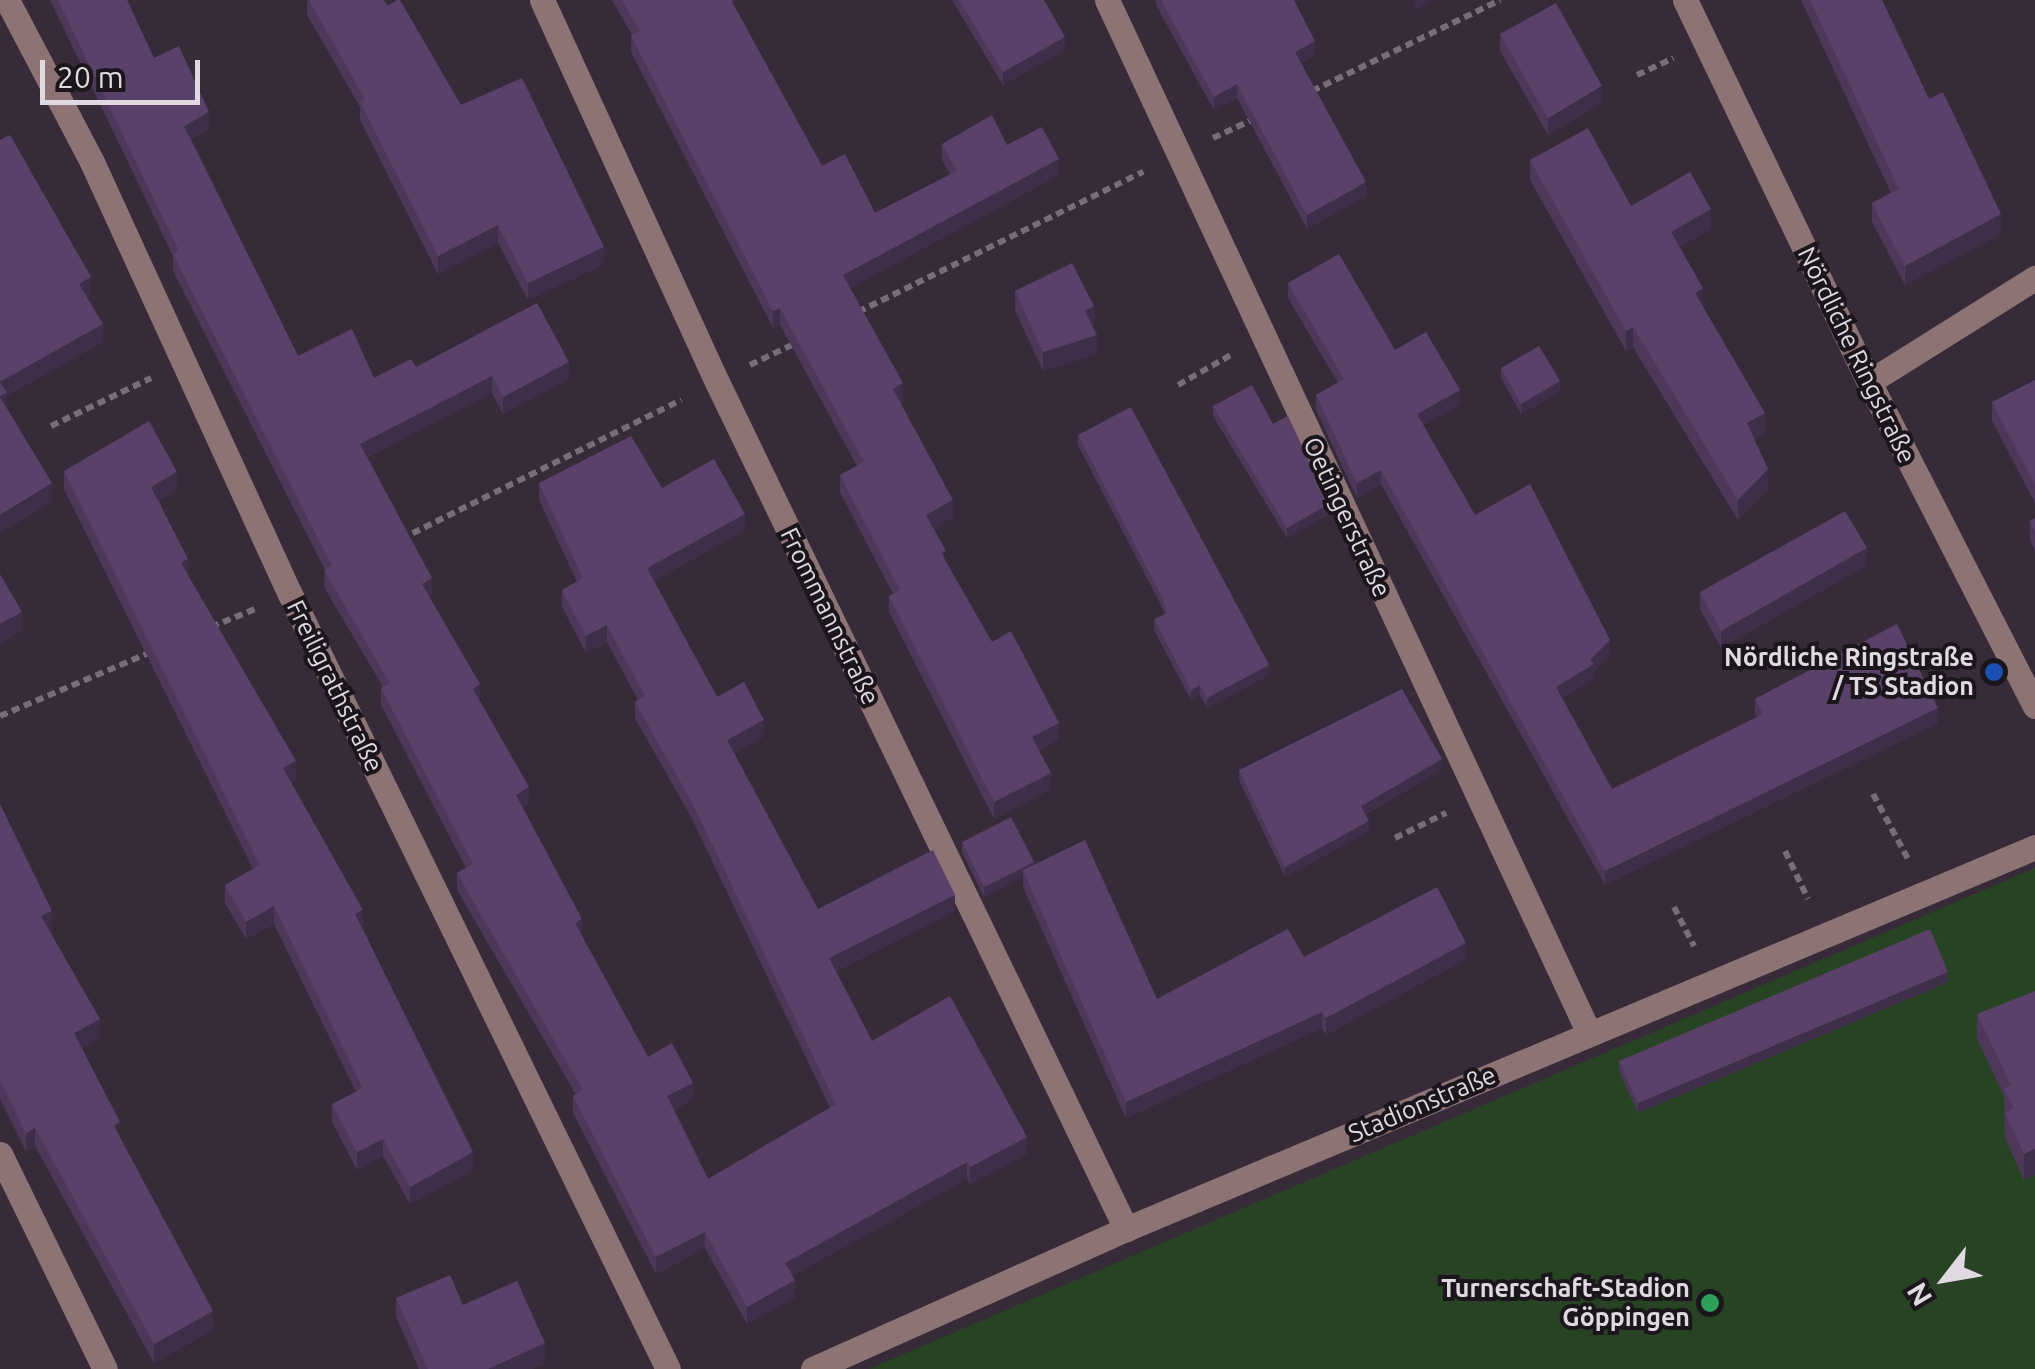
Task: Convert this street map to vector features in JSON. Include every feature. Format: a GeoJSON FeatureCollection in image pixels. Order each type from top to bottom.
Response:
{"type":"FeatureCollection","features":[{"type":"Feature","properties":{"kind":"street","name":"Freiligrathstraße"},"geometry":{"type":"LineString","coordinates":[[7,0],[92,162],[290,594],[668,1369]]}},
{"type":"Feature","properties":{"kind":"street","name":"Frommannstraße"},"geometry":{"type":"LineString","coordinates":[[542,0],[717,382],[1126,1229]]}},
{"type":"Feature","properties":{"kind":"street","name":"Oetingerstraße"},"geometry":{"type":"LineString","coordinates":[[1107,0],[1590,1033]]}},
{"type":"Feature","properties":{"kind":"street","name":"Nördliche Ringstraße"},"geometry":{"type":"LineString","coordinates":[[1685,0],[1868,382],[2035,706]]}},
{"type":"Feature","properties":{"kind":"street"},"geometry":{"type":"LineString","coordinates":[[1868,382],[2035,278]]}},
{"type":"Feature","properties":{"kind":"street","name":"Stadionstraße"},"geometry":{"type":"LineString","coordinates":[[813,1369],[1126,1229],[1590,1033],[1928,896],[2035,847]]}},
{"type":"Feature","properties":{"kind":"street"},"geometry":{"type":"LineString","coordinates":[[0,1154],[105,1369]]}},
{"type":"Feature","properties":{"kind":"path"},"geometry":{"type":"LineString","coordinates":[[1178,385],[1263,338]]}},
{"type":"Feature","properties":{"kind":"path"},"geometry":{"type":"LineString","coordinates":[[51,426],[184,362]]}},
{"type":"Feature","properties":{"kind":"path"},"geometry":{"type":"LineString","coordinates":[[1873,794],[1928,896]]}},
{"type":"Feature","properties":{"kind":"path"},"geometry":{"type":"LineString","coordinates":[[1395,838],[1478,796]]}},
{"type":"Feature","properties":{"kind":"path"},"geometry":{"type":"LineString","coordinates":[[1785,851],[1825,937]]}},
{"type":"Feature","properties":{"kind":"green space"},"geometry":{"type":"Polygon","coordinates":[[[2035,868],[2035,1369],[869,1369],[2035,868]]]}},
{"type":"Feature","properties":{"kind":"building"},"geometry":{"type":"Polygon","coordinates":[[[58,0],[127,0],[154,58],[179,46],[209,112],[184,126],[298,356],[352,329],[374,378],[411,359],[416,367],[537,303],[569,362],[503,397],[492,376],[360,444],[432,578],[422,584],[480,684],[473,689],[529,787],[516,795],[582,919],[575,923],[648,1057],[672,1043],[693,1083],[667,1096],[708,1179],[836,1104],[692,802],[635,702],[645,696],[607,625],[586,636],[562,590],[583,578],[539,483],[631,436],[662,488],[714,459],[745,514],[647,568],[717,697],[744,682],[764,720],[727,740],[818,909],[933,850],[955,895],[829,958],[872,1041],[950,996],[1027,1137],[970,1167],[967,1162],[785,1263],[795,1280],[747,1307],[705,1232],[656,1257],[573,1096],[583,1090],[457,873],[473,864],[381,688],[390,683],[324,570],[332,566],[173,254],[179,251],[58,0]]]}},
{"type":"Feature","properties":{"kind":"building"},"geometry":{"type":"Polygon","coordinates":[[[309,0],[384,0],[387,6],[400,0],[461,105],[522,78],[604,247],[528,283],[498,225],[438,256],[360,102],[365,99],[309,0]]]}},
{"type":"Feature","properties":{"kind":"building"},"geometry":{"type":"Polygon","coordinates":[[[622,0],[731,0],[822,166],[845,154],[875,213],[957,171],[942,144],[992,115],[1007,145],[1042,127],[1059,159],[843,275],[903,383],[893,389],[953,500],[926,515],[946,551],[941,553],[992,642],[1011,631],[1059,723],[1032,737],[1051,773],[994,802],[889,596],[900,590],[840,475],[864,462],[780,308],[773,311],[631,36],[640,31],[622,0]]]}},
{"type":"Feature","properties":{"kind":"building"},"geometry":{"type":"Polygon","coordinates":[[[959,0],[1044,0],[1065,37],[1003,72],[959,0]]]}},
{"type":"Feature","properties":{"kind":"building"},"geometry":{"type":"Polygon","coordinates":[[[1161,0],[1294,0],[1315,41],[1295,52],[1366,182],[1307,215],[1237,84],[1214,97],[1161,0]]]}},
{"type":"Feature","properties":{"kind":"building"},"geometry":{"type":"Polygon","coordinates":[[[1810,0],[1882,0],[1929,99],[1943,92],[2001,214],[1905,266],[1872,203],[1899,189],[1810,0]]]}},
{"type":"Feature","properties":{"kind":"building"},"geometry":{"type":"Polygon","coordinates":[[[1556,3],[1602,86],[1548,118],[1500,34],[1556,3]]]}},
{"type":"Feature","properties":{"kind":"building"},"geometry":{"type":"Polygon","coordinates":[[[1588,128],[1631,206],[1690,172],[1711,209],[1671,232],[1703,288],[1695,293],[1765,413],[1747,423],[1768,469],[1738,500],[1633,327],[1626,331],[1530,160],[1588,128]]]}},
{"type":"Feature","properties":{"kind":"building"},"geometry":{"type":"Polygon","coordinates":[[[10,135],[91,277],[79,284],[103,324],[0,382],[0,140],[10,135]]]}},
{"type":"Feature","properties":{"kind":"building"},"geometry":{"type":"Polygon","coordinates":[[[1339,254],[1395,350],[1426,332],[1460,390],[1417,414],[1475,515],[1530,484],[1610,640],[1590,660],[1594,664],[1556,687],[1612,789],[1763,714],[1755,699],[1897,624],[1938,708],[1605,871],[1381,470],[1357,483],[1316,395],[1344,379],[1288,283],[1339,254]]]}},
{"type":"Feature","properties":{"kind":"building"},"geometry":{"type":"Polygon","coordinates":[[[1072,263],[1094,306],[1085,311],[1097,335],[1043,352],[1015,291],[1072,263]]]}},
{"type":"Feature","properties":{"kind":"building"},"geometry":{"type":"Polygon","coordinates":[[[1539,346],[1560,381],[1521,404],[1501,368],[1539,346]]]}},
{"type":"Feature","properties":{"kind":"building"},"geometry":{"type":"Polygon","coordinates":[[[2035,380],[2035,485],[1992,402],[2035,380]]]}},
{"type":"Feature","properties":{"kind":"building"},"geometry":{"type":"Polygon","coordinates":[[[1252,385],[1273,424],[1288,416],[1329,504],[1287,528],[1213,406],[1252,385]]]}},
{"type":"Feature","properties":{"kind":"building"},"geometry":{"type":"Polygon","coordinates":[[[0,397],[52,483],[0,515],[0,397]]]}},
{"type":"Feature","properties":{"kind":"building"},"geometry":{"type":"Polygon","coordinates":[[[1131,407],[1269,665],[1207,698],[1200,685],[1191,690],[1154,619],[1167,613],[1163,599],[1078,435],[1131,407]]]}},
{"type":"Feature","properties":{"kind":"building"},"geometry":{"type":"Polygon","coordinates":[[[149,421],[177,472],[151,487],[188,559],[181,563],[296,761],[283,768],[363,910],[355,914],[473,1152],[410,1187],[383,1139],[357,1152],[332,1104],[363,1088],[274,906],[246,922],[225,885],[260,865],[64,471],[149,421]]]}},
{"type":"Feature","properties":{"kind":"building"},"geometry":{"type":"Polygon","coordinates":[[[1845,511],[1867,548],[1721,631],[1700,592],[1845,511]]]}},
{"type":"Feature","properties":{"kind":"building"},"geometry":{"type":"Polygon","coordinates":[[[0,574],[22,612],[0,624],[0,574]]]}},
{"type":"Feature","properties":{"kind":"building"},"geometry":{"type":"Polygon","coordinates":[[[1402,689],[1442,759],[1361,806],[1369,821],[1285,867],[1239,770],[1402,689]]]}},
{"type":"Feature","properties":{"kind":"building"},"geometry":{"type":"Polygon","coordinates":[[[0,804],[52,911],[41,916],[100,1019],[74,1033],[120,1122],[114,1126],[213,1311],[154,1344],[35,1128],[26,1133],[0,1080],[0,804]]]}},
{"type":"Feature","properties":{"kind":"building"},"geometry":{"type":"Polygon","coordinates":[[[1011,817],[1034,862],[984,887],[962,842],[1011,817]]]}},
{"type":"Feature","properties":{"kind":"building"},"geometry":{"type":"Polygon","coordinates":[[[1085,840],[1157,999],[1288,929],[1304,957],[1437,887],[1466,943],[1326,1018],[1322,1012],[1126,1102],[1023,870],[1085,840]]]}},
{"type":"Feature","properties":{"kind":"building"},"geometry":{"type":"Polygon","coordinates":[[[1930,929],[1948,972],[1638,1103],[1619,1061],[1930,929]]]}},
{"type":"Feature","properties":{"kind":"building"},"geometry":{"type":"Polygon","coordinates":[[[2035,991],[2035,1149],[2024,1154],[2005,1113],[2014,1108],[2004,1088],[2011,1085],[1977,1014],[2035,991]]]}},
{"type":"Feature","properties":{"kind":"building"},"geometry":{"type":"Polygon","coordinates":[[[450,1275],[463,1305],[517,1281],[545,1343],[488,1369],[428,1369],[396,1298],[450,1275]]]}},
{"type":"Feature","properties":{"kind":"place","name":"Nördliche Ringstraße / TS Stadion"},"geometry":{"type":"Point","coordinates":[1994,672]}},
{"type":"Feature","properties":{"kind":"place","name":"Turnerschaft-Stadion Göppingen"},"geometry":{"type":"Point","coordinates":[1710,1303]}}]}
